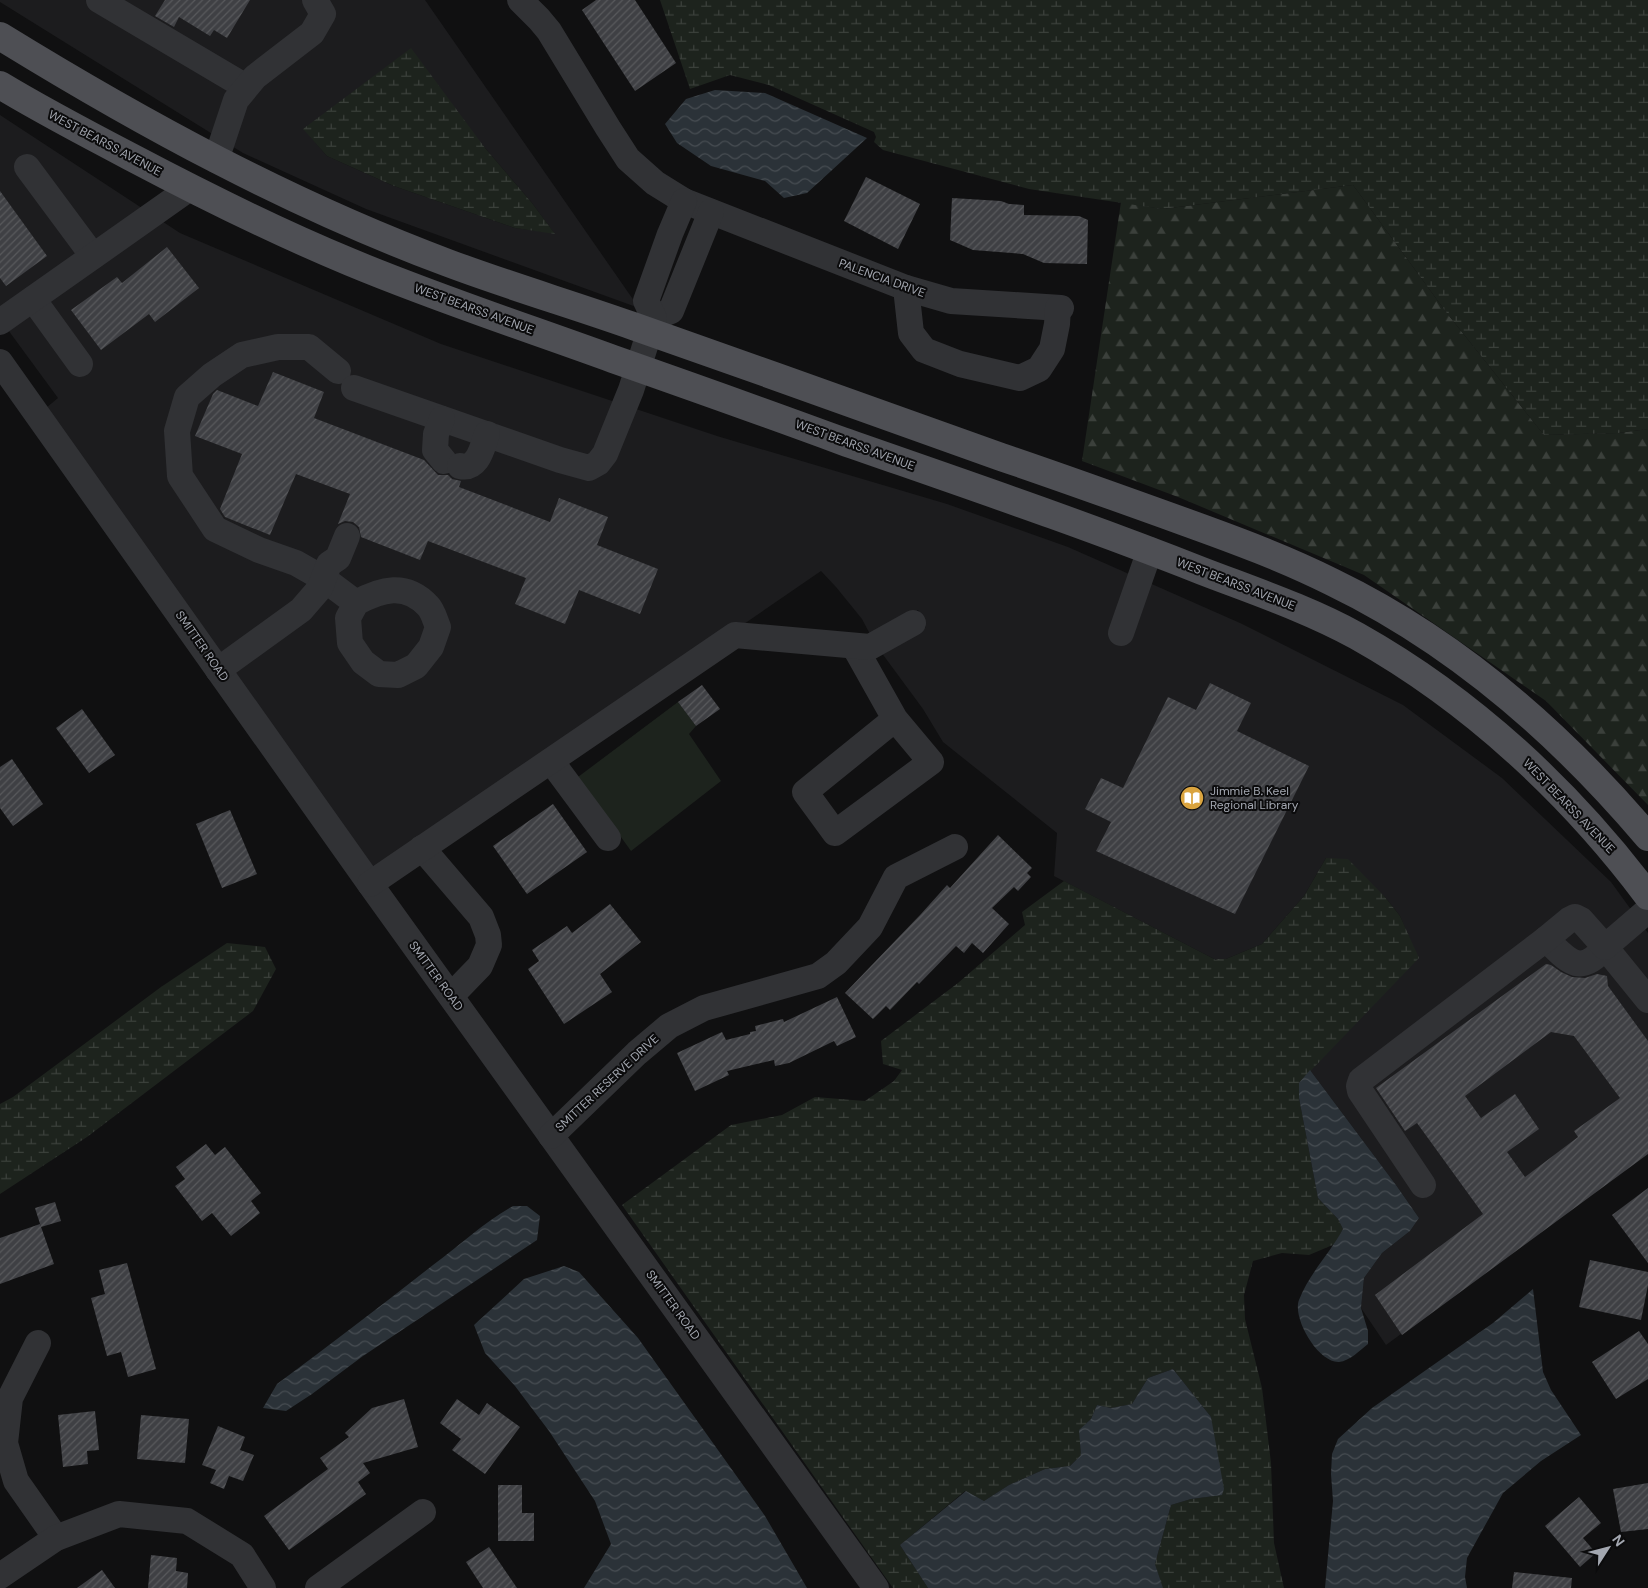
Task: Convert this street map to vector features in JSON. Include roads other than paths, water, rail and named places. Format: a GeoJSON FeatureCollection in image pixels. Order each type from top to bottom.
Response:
{"type":"FeatureCollection","features":[{"type":"Feature","properties":{"kind":"main road"},"geometry":{"type":"LineString","coordinates":[[0,36],[122,110],[216,160],[295,198],[447,263],[652,325],[1247,545],[1338,584],[1428,638],[1516,703],[1572,753],[1622,806],[1648,837]]}},
{"type":"Feature","properties":{"kind":"main road"},"geometry":{"type":"LineString","coordinates":[[0,55],[85,106],[109,113],[122,110]]}},
{"type":"Feature","properties":{"kind":"main road","name":"WEST BEARSS AVENUE"},"geometry":{"type":"LineString","coordinates":[[0,85],[40,109],[190,188],[348,262],[478,312],[1150,550],[1323,618],[1361,639],[1434,686],[1504,740],[1555,788],[1603,840],[1648,896]]}},
{"type":"Feature","properties":{"kind":"main road"},"geometry":{"type":"LineString","coordinates":[[1150,550],[1185,537],[1309,584],[1338,584]]}},
{"type":"Feature","properties":{"kind":"street"},"geometry":{"type":"LineString","coordinates":[[98,0],[246,87]]}},
{"type":"Feature","properties":{"kind":"street"},"geometry":{"type":"LineString","coordinates":[[216,160],[236,100],[255,77],[312,33],[323,14],[315,0]]}},
{"type":"Feature","properties":{"kind":"street","name":"PALENCIA DRIVE"},"geometry":{"type":"LineString","coordinates":[[520,0],[539,18],[549,31],[628,159],[654,183],[684,201],[906,288],[951,301],[1059,308],[1052,348],[1039,369],[1020,378],[960,364],[924,350],[911,333],[906,288]]}},
{"type":"Feature","properties":{"kind":"street"},"geometry":{"type":"LineString","coordinates":[[27,167],[93,256]]}},
{"type":"Feature","properties":{"kind":"street"},"geometry":{"type":"LineString","coordinates":[[0,322],[190,188]]}},
{"type":"Feature","properties":{"kind":"street"},"geometry":{"type":"LineString","coordinates":[[356,602],[324,579],[296,563],[259,550],[215,529],[180,476],[178,431],[187,398],[212,375],[242,356],[278,347],[309,347],[346,380],[442,419],[589,468],[598,463],[605,454],[631,390],[652,325],[646,301],[684,201]]}},
{"type":"Feature","properties":{"kind":"street"},"geometry":{"type":"LineString","coordinates":[[652,325],[671,311],[711,212]]}},
{"type":"Feature","properties":{"kind":"street"},"geometry":{"type":"LineString","coordinates":[[33,299],[80,364]]}},
{"type":"Feature","properties":{"kind":"street","name":"SMITTER ROAD"},"geometry":{"type":"LineString","coordinates":[[0,362],[370,884],[876,1588]]}},
{"type":"Feature","properties":{"kind":"street"},"geometry":{"type":"LineString","coordinates":[[442,419],[436,434],[435,450],[452,463],[466,467],[473,464],[479,457],[487,434]]}},
{"type":"Feature","properties":{"kind":"street"},"geometry":{"type":"LineString","coordinates":[[218,670],[301,610],[320,588],[329,564],[338,558],[347,536]]}},
{"type":"Feature","properties":{"kind":"street"},"geometry":{"type":"LineString","coordinates":[[1121,633],[1150,550]]}},
{"type":"Feature","properties":{"kind":"street"},"geometry":{"type":"LineString","coordinates":[[370,884],[735,635],[870,647],[913,623]]}},
{"type":"Feature","properties":{"kind":"street"},"geometry":{"type":"LineString","coordinates":[[854,646],[895,719],[931,762],[835,834],[805,792],[895,719]]}},
{"type":"Feature","properties":{"kind":"street"},"geometry":{"type":"LineString","coordinates":[[551,761],[608,838]]}},
{"type":"Feature","properties":{"kind":"street","name":"SMITTER RESERVE DRIVE"},"geometry":{"type":"LineString","coordinates":[[551,1136],[636,1053],[669,1026],[704,1008],[818,976],[836,963],[870,927],[896,877],[955,847]]}},
{"type":"Feature","properties":{"kind":"street"},"geometry":{"type":"LineString","coordinates":[[422,848],[481,917],[488,934],[488,945],[480,966],[451,996]]}},
{"type":"Feature","properties":{"kind":"street"},"geometry":{"type":"LineString","coordinates":[[1546,939],[1563,956],[1580,963],[1590,961],[1648,910]]}},
{"type":"Feature","properties":{"kind":"street"},"geometry":{"type":"LineString","coordinates":[[1423,1185],[1360,1091],[1361,1080],[1575,917],[1581,920],[1605,947],[1648,1000]]}},
{"type":"Feature","properties":{"kind":"street"},"geometry":{"type":"LineString","coordinates":[[38,1343],[10,1398],[5,1443],[16,1481],[56,1538]]}},
{"type":"Feature","properties":{"kind":"street"},"geometry":{"type":"LineString","coordinates":[[318,1588],[423,1512]]}},
{"type":"Feature","properties":{"kind":"street"},"geometry":{"type":"LineString","coordinates":[[0,1576],[56,1538],[119,1514],[187,1520],[242,1555],[263,1588]]}},
{"type":"Feature","properties":{"kind":"water"},"geometry":{"type":"Polygon","coordinates":[[[715,90],[765,93],[867,138],[807,193],[784,198],[765,181],[711,166],[677,143],[665,124],[686,99],[715,90]]]}},
{"type":"Feature","properties":{"kind":"water"},"geometry":{"type":"Polygon","coordinates":[[[1310,1070],[1419,1218],[1410,1231],[1382,1253],[1364,1278],[1361,1308],[1368,1331],[1368,1344],[1351,1357],[1339,1362],[1331,1360],[1315,1348],[1303,1328],[1298,1308],[1299,1300],[1308,1281],[1343,1229],[1338,1219],[1318,1198],[1299,1098],[1299,1083],[1310,1070]]]}},
{"type":"Feature","properties":{"kind":"water"},"geometry":{"type":"Polygon","coordinates":[[[513,1206],[527,1206],[540,1216],[537,1240],[363,1356],[286,1411],[263,1408],[277,1384],[482,1226],[513,1206]]]}},
{"type":"Feature","properties":{"kind":"water"},"geometry":{"type":"Polygon","coordinates":[[[564,1266],[579,1272],[638,1338],[765,1516],[807,1588],[584,1588],[611,1544],[595,1501],[549,1431],[515,1386],[485,1353],[474,1325],[524,1279],[564,1266]]]}},
{"type":"Feature","properties":{"kind":"water"},"geometry":{"type":"Polygon","coordinates":[[[1533,1289],[1543,1372],[1551,1390],[1581,1435],[1541,1461],[1503,1493],[1467,1558],[1465,1577],[1467,1588],[1325,1588],[1333,1501],[1332,1454],[1338,1439],[1372,1408],[1493,1323],[1533,1289]]]}},
{"type":"Feature","properties":{"kind":"water"},"geometry":{"type":"Polygon","coordinates":[[[1173,1369],[1211,1417],[1224,1489],[1222,1495],[1191,1499],[1171,1505],[1155,1564],[1163,1588],[928,1588],[900,1545],[966,1491],[984,1501],[1009,1485],[1045,1469],[1070,1466],[1081,1455],[1079,1430],[1091,1419],[1097,1405],[1111,1408],[1132,1404],[1148,1378],[1173,1369]]]}},
{"type":"Feature","properties":{"kind":"place","name":"Jimmie B. Keel Regional Library"},"geometry":{"type":"Point","coordinates":[1192,798]}}]}
